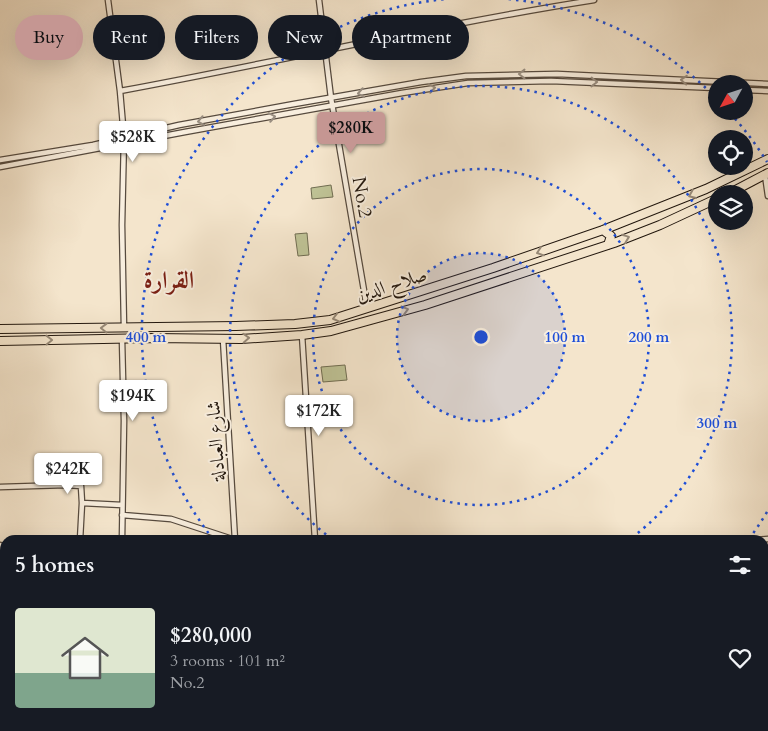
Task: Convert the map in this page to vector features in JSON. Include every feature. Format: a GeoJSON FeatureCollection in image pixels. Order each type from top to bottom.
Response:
{"type":"FeatureCollection","features":[{"type":"Feature","properties":{"kind":"highway","name":"صلاح الدين"},"geometry":{"type":"LineString","coordinates":[[0,329],[202,327],[295,324],[330,320],[367,310],[541,253],[706,189],[768,159]]}},
{"type":"Feature","properties":{"kind":"highway"},"geometry":{"type":"LineString","coordinates":[[745,185],[766,174]]}},
{"type":"Feature","properties":{"kind":"highway","name":"صلاح الدين"},"geometry":{"type":"LineString","coordinates":[[0,341],[223,339],[302,335],[331,331],[425,304],[608,245],[660,225],[708,203]]}},
{"type":"Feature","properties":{"kind":"highway"},"geometry":{"type":"LineString","coordinates":[[603,230],[611,236],[608,245]]}},
{"type":"Feature","properties":{"kind":"highway"},"geometry":{"type":"LineString","coordinates":[[174,338],[172,333],[175,327]]}},
{"type":"Feature","properties":{"kind":"highway"},"geometry":{"type":"LineString","coordinates":[[202,327],[206,332],[202,339]]}},
{"type":"Feature","properties":{"kind":"street"},"geometry":{"type":"LineString","coordinates":[[108,0],[124,137],[122,225],[124,328]]}},
{"type":"Feature","properties":{"kind":"street","name":"No.2"},"geometry":{"type":"LineString","coordinates":[[319,0],[320,15]]}},
{"type":"Feature","properties":{"kind":"street"},"geometry":{"type":"LineString","coordinates":[[342,47],[594,0]]}},
{"type":"Feature","properties":{"kind":"street"},"geometry":{"type":"LineString","coordinates":[[120,91],[281,60]]}},
{"type":"Feature","properties":{"kind":"street","name":"No.2"},"geometry":{"type":"LineString","coordinates":[[326,60],[367,310]]}},
{"type":"Feature","properties":{"kind":"street"},"geometry":{"type":"LineString","coordinates":[[0,160],[93,145],[179,125],[466,76],[515,74],[608,75],[768,84]]}},
{"type":"Feature","properties":{"kind":"street"},"geometry":{"type":"LineString","coordinates":[[0,167],[333,105],[447,86],[489,82],[610,83],[708,88]]}},
{"type":"Feature","properties":{"kind":"street"},"geometry":{"type":"LineString","coordinates":[[753,90],[768,91]]}},
{"type":"Feature","properties":{"kind":"street"},"geometry":{"type":"LineString","coordinates":[[766,174],[768,196]]}},
{"type":"Feature","properties":{"kind":"street"},"geometry":{"type":"LineString","coordinates":[[302,335],[315,535]]}},
{"type":"Feature","properties":{"kind":"street"},"geometry":{"type":"LineString","coordinates":[[122,339],[124,421],[122,535]]}},
{"type":"Feature","properties":{"kind":"street","name":"شارع العبادلة"},"geometry":{"type":"LineString","coordinates":[[223,339],[235,535]]}},
{"type":"Feature","properties":{"kind":"street"},"geometry":{"type":"LineString","coordinates":[[0,487],[81,486],[80,535]]}},
{"type":"Feature","properties":{"kind":"street"},"geometry":{"type":"LineString","coordinates":[[82,503],[122,505]]}},
{"type":"Feature","properties":{"kind":"street"},"geometry":{"type":"LineString","coordinates":[[122,515],[171,519],[220,535]]}},
{"type":"Feature","properties":{"kind":"green space"},"geometry":{"type":"Polygon","coordinates":[[[331,185],[333,197],[312,199],[311,188],[331,185]]]}},
{"type":"Feature","properties":{"kind":"green space"},"geometry":{"type":"Polygon","coordinates":[[[307,233],[309,255],[298,256],[295,234],[307,233]]]}},
{"type":"Feature","properties":{"kind":"green space"},"geometry":{"type":"Polygon","coordinates":[[[345,365],[347,380],[323,382],[321,367],[345,365]]]}},
{"type":"Feature","properties":{"kind":"district","name":"القرارة"},"geometry":{"type":"Point","coordinates":[169,280]}}]}
